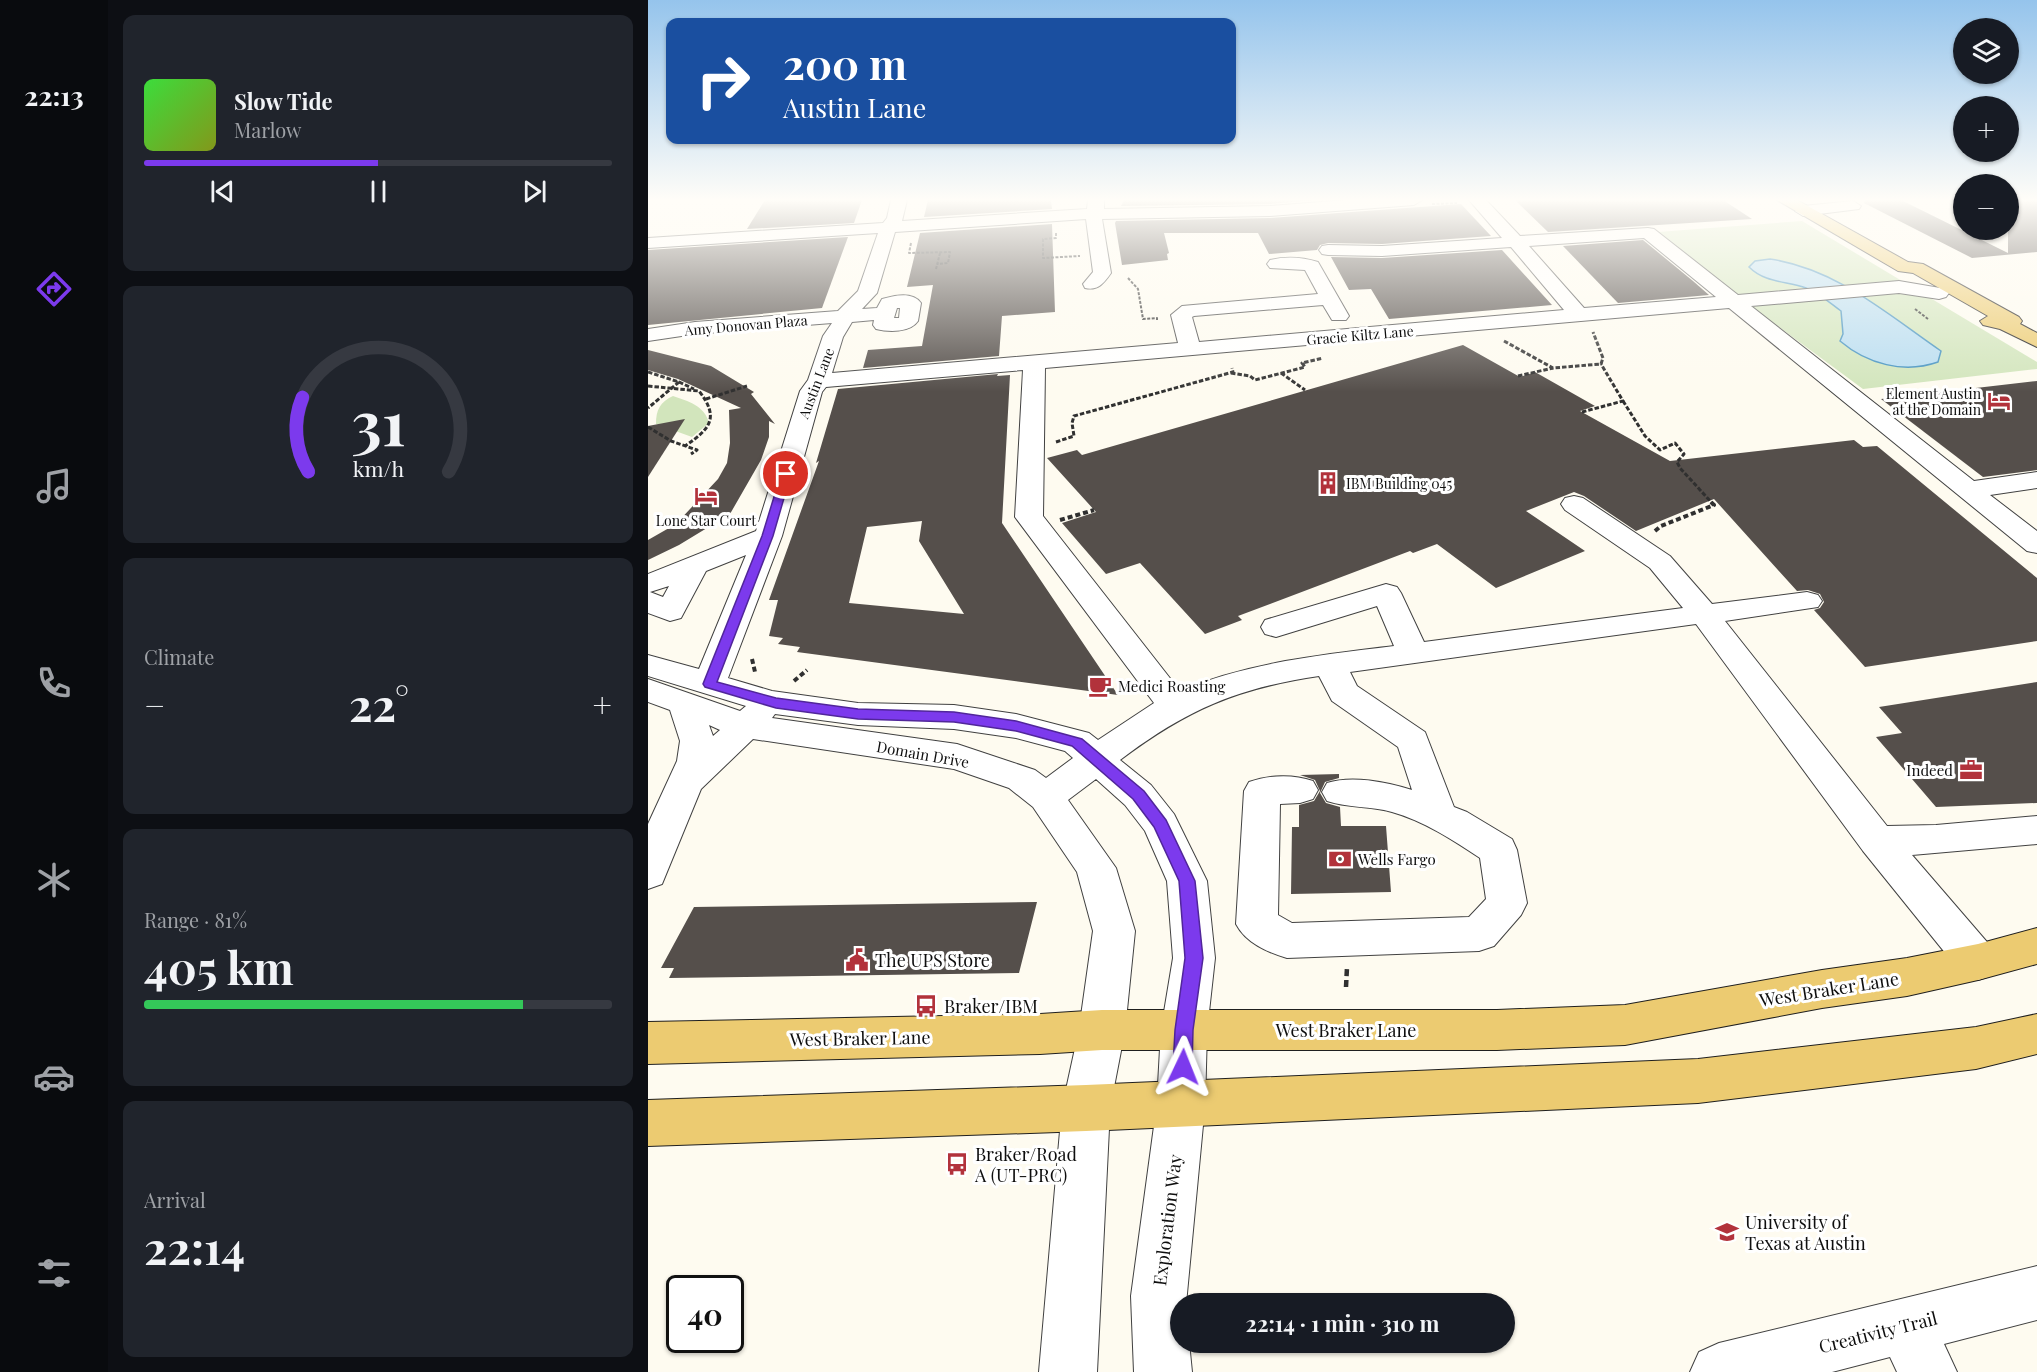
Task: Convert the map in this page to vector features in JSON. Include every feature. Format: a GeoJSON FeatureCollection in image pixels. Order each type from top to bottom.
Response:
{"type":"FeatureCollection","features":[{"type":"Feature","properties":{"kind":"main road"},"geometry":{"type":"LineString","coordinates":[[1886,264],[1906,277],[1917,268],[2012,321],[2006,324]]}},
{"type":"Feature","properties":{"kind":"main road"},"geometry":{"type":"LineString","coordinates":[[1939,293],[1993,323],[2006,324],[2037,341]]}},
{"type":"Feature","properties":{"kind":"main road","name":"West Braker Lane"},"geometry":{"type":"LineString","coordinates":[[648,1043],[1102,1030],[1497,1030],[1625,1025],[1978,962],[2037,946]]}},
{"type":"Feature","properties":{"kind":"main road"},"geometry":{"type":"LineString","coordinates":[[648,1123],[1086,1108],[1698,1081],[1976,1048],[2037,1034]]}},
{"type":"Feature","properties":{"kind":"street","name":"Austin Lane"},"geometry":{"type":"LineString","coordinates":[[697,693],[768,536],[811,391],[819,381],[833,336],[841,326],[844,316],[867,293],[876,264]]}},
{"type":"Feature","properties":{"kind":"street"},"geometry":{"type":"LineString","coordinates":[[1092,284],[1102,273],[1101,264]]}},
{"type":"Feature","properties":{"kind":"street"},"geometry":{"type":"LineString","coordinates":[[1306,264],[1312,266],[1350,336]]}},
{"type":"Feature","properties":{"kind":"street"},"geometry":{"type":"LineString","coordinates":[[1542,264],[1579,315]]}},
{"type":"Feature","properties":{"kind":"street"},"geometry":{"type":"LineString","coordinates":[[1546,264],[1597,322]]}},
{"type":"Feature","properties":{"kind":"street"},"geometry":{"type":"LineString","coordinates":[[1688,264],[2037,545]]}},
{"type":"Feature","properties":{"kind":"street","name":"Gracie Kiltz Lane"},"geometry":{"type":"LineString","coordinates":[[1194,358],[1311,356],[1319,350],[1313,339],[1579,315],[1597,322],[1736,302],[1864,290],[1906,277],[1939,293]]}},
{"type":"Feature","properties":{"kind":"street"},"geometry":{"type":"LineString","coordinates":[[819,381],[1034,364],[1194,358],[1181,315],[1189,310],[1330,299]]}},
{"type":"Feature","properties":{"kind":"street","name":"Amy Donovan Plaza"},"geometry":{"type":"LineString","coordinates":[[648,335],[695,328],[885,313]]}},
{"type":"Feature","properties":{"kind":"street"},"geometry":{"type":"LineString","coordinates":[[1034,364],[1029,518],[1175,707]]}},
{"type":"Feature","properties":{"kind":"street"},"geometry":{"type":"LineString","coordinates":[[1884,451],[1915,447]]}},
{"type":"Feature","properties":{"kind":"street"},"geometry":{"type":"LineString","coordinates":[[1968,490],[2037,480]]}},
{"type":"Feature","properties":{"kind":"street"},"geometry":{"type":"LineString","coordinates":[[1574,504],[1660,562],[1704,614],[1877,841],[1978,962]]}},
{"type":"Feature","properties":{"kind":"street"},"geometry":{"type":"LineString","coordinates":[[2006,521],[2037,517]]}},
{"type":"Feature","properties":{"kind":"street"},"geometry":{"type":"LineString","coordinates":[[648,584],[768,536]]}},
{"type":"Feature","properties":{"kind":"street"},"geometry":{"type":"LineString","coordinates":[[648,601],[670,612],[695,565]]}},
{"type":"Feature","properties":{"kind":"street"},"geometry":{"type":"LineString","coordinates":[[1276,627],[1386,593],[1414,654]]}},
{"type":"Feature","properties":{"kind":"street"},"geometry":{"type":"LineString","coordinates":[[1046,797],[1139,729],[1175,707],[1250,678],[1330,664],[1807,601]]}},
{"type":"Feature","properties":{"kind":"street"},"geometry":{"type":"LineString","coordinates":[[1330,664],[1344,693],[1413,741],[1439,816]]}},
{"type":"Feature","properties":{"kind":"street","name":"Domain Drive"},"geometry":{"type":"LineString","coordinates":[[648,666],[697,693]]}},
{"type":"Feature","properties":{"kind":"street","name":"Domain Drive"},"geometry":{"type":"LineString","coordinates":[[648,690],[697,693],[858,714],[954,717],[1016,726],[1077,742],[1138,795],[1161,824],[1187,881],[1194,958],[1184,1030],[1181,1104]]}},
{"type":"Feature","properties":{"kind":"street"},"geometry":{"type":"LineString","coordinates":[[648,868],[695,760],[697,693]]}},
{"type":"Feature","properties":{"kind":"street"},"geometry":{"type":"LineString","coordinates":[[686,783],[769,704]]}},
{"type":"Feature","properties":{"kind":"street","name":"Domain Drive"},"geometry":{"type":"LineString","coordinates":[[769,704],[957,757],[1022,779],[1046,797],[1096,868],[1114,931],[1102,1030],[1086,1108]]}},
{"type":"Feature","properties":{"kind":"street"},"geometry":{"type":"LineString","coordinates":[[1281,791],[1257,924],[1287,942],[1479,934],[1507,903],[1498,850],[1454,822],[1397,799],[1340,792]]}},
{"type":"Feature","properties":{"kind":"street"},"geometry":{"type":"LineString","coordinates":[[1877,841],[1936,840],[2037,830]]}},
{"type":"Feature","properties":{"kind":"street","name":"Exploration Way"},"geometry":{"type":"LineString","coordinates":[[1163,1372],[1158,1296],[1181,1104]]}},
{"type":"Feature","properties":{"kind":"street"},"geometry":{"type":"LineString","coordinates":[[1068,1372],[1086,1108]]}},
{"type":"Feature","properties":{"kind":"street","name":"Creativity Trail"},"geometry":{"type":"LineString","coordinates":[[1719,1372],[1915,1349],[2037,1293]]}},
{"type":"Feature","properties":{"kind":"path"},"geometry":{"type":"LineString","coordinates":[[936,269],[937,264]]}},
{"type":"Feature","properties":{"kind":"path"},"geometry":{"type":"LineString","coordinates":[[1128,278],[1138,289],[1143,319],[1157,318],[1158,326]]}},
{"type":"Feature","properties":{"kind":"path"},"geometry":{"type":"LineString","coordinates":[[1597,322],[1603,358],[1601,364],[1645,436],[1660,450],[1674,443],[1683,454],[1677,462],[1680,468],[1713,505],[1661,526],[1653,534]]}},
{"type":"Feature","properties":{"kind":"path"},"geometry":{"type":"LineString","coordinates":[[1498,338],[1553,368]]}},
{"type":"Feature","properties":{"kind":"path"},"geometry":{"type":"LineString","coordinates":[[1050,437],[1053,443],[1074,436],[1072,423],[1074,416],[1230,373],[1250,376],[1256,380],[1305,367],[1302,363],[1314,362],[1326,357]]}},
{"type":"Feature","properties":{"kind":"path"},"geometry":{"type":"LineString","coordinates":[[1518,376],[1553,368],[1601,364]]}},
{"type":"Feature","properties":{"kind":"path"},"geometry":{"type":"LineString","coordinates":[[1230,373],[1233,372],[1232,368]]}},
{"type":"Feature","properties":{"kind":"path"},"geometry":{"type":"LineString","coordinates":[[648,372],[679,382],[699,392],[710,405],[711,424],[704,433],[685,446]]}},
{"type":"Feature","properties":{"kind":"path"},"geometry":{"type":"LineString","coordinates":[[1280,373],[1305,390]]}},
{"type":"Feature","properties":{"kind":"path"},"geometry":{"type":"LineString","coordinates":[[648,408],[670,387],[679,382]]}},
{"type":"Feature","properties":{"kind":"path"},"geometry":{"type":"LineString","coordinates":[[706,399],[747,386]]}},
{"type":"Feature","properties":{"kind":"path"},"geometry":{"type":"LineString","coordinates":[[648,387],[670,387],[699,392]]}},
{"type":"Feature","properties":{"kind":"path"},"geometry":{"type":"LineString","coordinates":[[1582,412],[1623,401]]}},
{"type":"Feature","properties":{"kind":"path"},"geometry":{"type":"LineString","coordinates":[[648,427],[663,437],[697,450],[691,454]]}},
{"type":"Feature","properties":{"kind":"path"},"geometry":{"type":"LineString","coordinates":[[769,704],[807,670]]}},
{"type":"Feature","properties":{"kind":"path"},"geometry":{"type":"LineString","coordinates":[[1346,987],[1347,958]]}},
{"type":"Feature","properties":{"kind":"green space"},"geometry":{"type":"Polygon","coordinates":[[[1698,264],[1874,264],[2037,362],[2037,369],[1863,389],[1698,264]]]}},
{"type":"Feature","properties":{"kind":"green space"},"geometry":{"type":"Polygon","coordinates":[[[673,396],[700,408],[707,417],[709,423],[692,437],[656,424],[660,407],[673,396]]]}},
{"type":"Feature","properties":{"kind":"water"},"geometry":{"type":"Polygon","coordinates":[[[1752,264],[1794,264],[1839,283],[1881,308],[1941,351],[1938,362],[1899,367],[1862,356],[1840,341],[1843,334],[1841,311],[1811,290],[1769,279],[1749,267],[1752,264]]]}},
{"type":"Feature","properties":{"kind":"building"},"geometry":{"type":"Polygon","coordinates":[[[648,264],[838,264],[822,308],[648,325],[648,264]]]}},
{"type":"Feature","properties":{"kind":"building"},"geometry":{"type":"Polygon","coordinates":[[[913,264],[1053,264],[1055,312],[1002,316],[999,356],[863,368],[868,350],[922,346],[933,285],[907,287],[913,264]]]}},
{"type":"Feature","properties":{"kind":"building"},"geometry":{"type":"Polygon","coordinates":[[[1335,264],[1515,264],[1552,305],[1389,319],[1371,289],[1349,290],[1335,264]]]}},
{"type":"Feature","properties":{"kind":"building"},"geometry":{"type":"Polygon","coordinates":[[[1580,264],[1672,264],[1709,295],[1618,303],[1580,264]]]}},
{"type":"Feature","properties":{"kind":"building","name":"IBM Building 045"},"geometry":{"type":"Polygon","coordinates":[[[1463,345],[1520,377],[1535,372],[1595,406],[1580,411],[1670,461],[1854,440],[1863,447],[1877,446],[2037,578],[2037,641],[1865,667],[1814,610],[1820,608],[1824,602],[1820,594],[1808,590],[1797,591],[1714,499],[1636,531],[1584,496],[1574,492],[1526,511],[1585,551],[1496,588],[1437,544],[1413,553],[1410,551],[1238,616],[1242,620],[1205,634],[1140,563],[1106,574],[1062,523],[1096,512],[1047,458],[1077,450],[1082,455],[1463,345]]]}},
{"type":"Feature","properties":{"kind":"building"},"geometry":{"type":"Polygon","coordinates":[[[648,350],[711,366],[754,392],[751,394],[775,424],[769,421],[769,437],[761,460],[730,514],[679,545],[648,560],[648,540],[676,524],[718,479],[727,463],[730,443],[729,410],[741,408],[678,379],[648,370],[648,350]]]}},
{"type":"Feature","properties":{"kind":"building"},"geometry":{"type":"Polygon","coordinates":[[[998,374],[997,376],[1010,375],[1002,523],[1118,695],[797,652],[800,647],[778,644],[783,638],[769,636],[778,600],[769,600],[819,461],[816,463],[838,389],[998,374]],[[922,521],[867,527],[849,603],[964,614],[919,541],[922,521]]]}},
{"type":"Feature","properties":{"kind":"building"},"geometry":{"type":"Polygon","coordinates":[[[2037,381],[2037,470],[1983,477],[1881,399],[2037,381]]]}},
{"type":"Feature","properties":{"kind":"building"},"geometry":{"type":"Polygon","coordinates":[[[685,419],[648,477],[648,426],[685,419]]]}},
{"type":"Feature","properties":{"kind":"building","name":"Indeed"},"geometry":{"type":"Polygon","coordinates":[[[2037,682],[2037,803],[1936,807],[1876,737],[1902,733],[1879,707],[2037,682]]]}},
{"type":"Feature","properties":{"kind":"building","name":"Wells Fargo"},"geometry":{"type":"Polygon","coordinates":[[[1339,774],[1339,778],[1325,782],[1320,793],[1326,803],[1340,807],[1341,826],[1386,826],[1391,892],[1291,894],[1292,827],[1299,827],[1299,805],[1314,801],[1320,791],[1315,780],[1300,775],[1339,774]]]}},
{"type":"Feature","properties":{"kind":"building"},"geometry":{"type":"Polygon","coordinates":[[[1037,902],[1019,973],[669,978],[674,968],[661,968],[694,907],[1037,902]]]}},
{"type":"Feature","properties":{"kind":"place","name":"Element Austin at the Domain"},"geometry":{"type":"Point","coordinates":[1999,401]}},
{"type":"Feature","properties":{"kind":"place","name":"IBM Building 045"},"geometry":{"type":"Point","coordinates":[1328,483]}},
{"type":"Feature","properties":{"kind":"place","name":"Lone Star Court"},"geometry":{"type":"Point","coordinates":[706,496]}},
{"type":"Feature","properties":{"kind":"place","name":"Medici Roasting"},"geometry":{"type":"Point","coordinates":[1100,686]}},
{"type":"Feature","properties":{"kind":"place","name":"Indeed"},"geometry":{"type":"Point","coordinates":[1971,770]}},
{"type":"Feature","properties":{"kind":"place","name":"Wells Fargo"},"geometry":{"type":"Point","coordinates":[1340,859]}},
{"type":"Feature","properties":{"kind":"place","name":"The UPS Store"},"geometry":{"type":"Point","coordinates":[857,960]}},
{"type":"Feature","properties":{"kind":"place","name":"Braker/IBM"},"geometry":{"type":"Point","coordinates":[926,1006]}},
{"type":"Feature","properties":{"kind":"place","name":"Braker/Road A (UT-PRC)"},"geometry":{"type":"Point","coordinates":[957,1164]}},
{"type":"Feature","properties":{"kind":"place","name":"University of Texas at Austin"},"geometry":{"type":"Point","coordinates":[1727,1232]}},
{"type":"Feature","properties":{"kind":"route"},"geometry":{"type":"LineString","coordinates":[[786,474],[768,536],[709,684],[776,703],[858,714],[954,717],[1016,726],[1077,742],[1138,795],[1161,824],[1187,881],[1194,958],[1184,1030],[1183,1067]]}}]}
